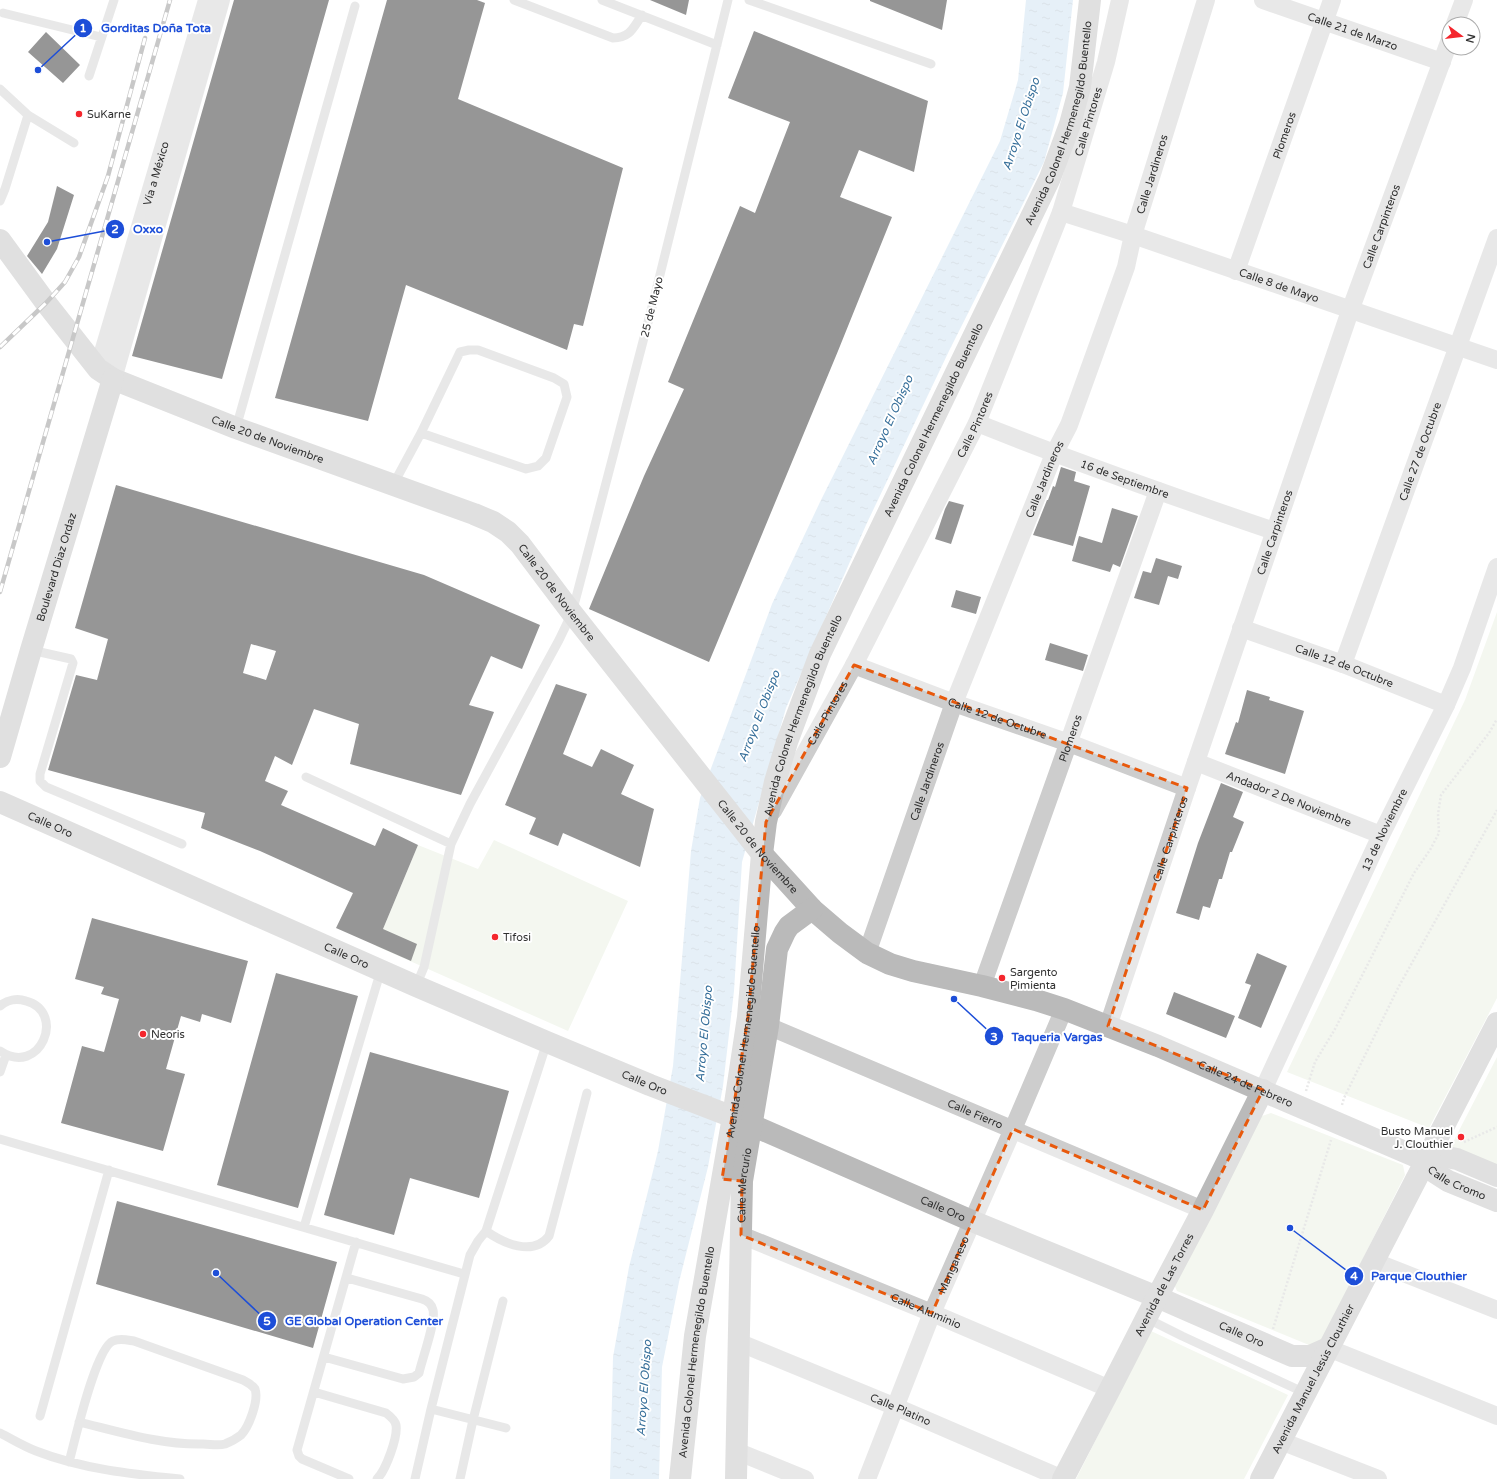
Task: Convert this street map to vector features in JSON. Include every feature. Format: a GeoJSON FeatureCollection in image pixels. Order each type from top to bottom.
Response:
{"type":"FeatureCollection","features":[{"type":"Feature","properties":{"kind":"street","name":"Vía a México"},"geometry":{"type":"LineString","coordinates":[[106,374],[207,0]]}},
{"type":"Feature","properties":{"kind":"street"},"geometry":{"type":"LineString","coordinates":[[106,374],[221,0]]}},
{"type":"Feature","properties":{"kind":"street","name":"Avenida Colonel Hermenegildo Buentello"},"geometry":{"type":"LineString","coordinates":[[735,1118],[748,1017],[766,822],[775,782],[787,742],[820,654],[1050,178],[1070,124],[1080,87],[1090,0]]}},
{"type":"Feature","properties":{"kind":"street","name":"Calle Pintores"},"geometry":{"type":"LineString","coordinates":[[766,822],[854,665],[977,423],[1061,212],[1106,62],[1120,0]]}},
{"type":"Feature","properties":{"kind":"street","name":"Calle Jardineros"},"geometry":{"type":"LineString","coordinates":[[867,953],[954,703],[1054,454],[1069,425],[1126,267],[1134,235],[1206,0]]}},
{"type":"Feature","properties":{"kind":"street","name":"Calle 21 de Marzo"},"geometry":{"type":"LineString","coordinates":[[1263,0],[1442,62]]}},
{"type":"Feature","properties":{"kind":"street","name":"Plomeros"},"geometry":{"type":"LineString","coordinates":[[1236,271],[1332,0]]}},
{"type":"Feature","properties":{"kind":"street"},"geometry":{"type":"LineString","coordinates":[[1458,16],[1464,0]]}},
{"type":"Feature","properties":{"kind":"street","name":"Calle Carpinteros"},"geometry":{"type":"LineString","coordinates":[[1108,1026],[1241,628],[1350,311],[1444,56]]}},
{"type":"Feature","properties":{"kind":"street","name":"Calle 8 de Mayo"},"geometry":{"type":"LineString","coordinates":[[1061,212],[1134,235],[1350,311],[1497,360]]}},
{"type":"Feature","properties":{"kind":"street","name":"Calle 27 de Octubre"},"geometry":{"type":"LineString","coordinates":[[1343,664],[1497,238]]}},
{"type":"Feature","properties":{"kind":"street"},"geometry":{"type":"LineString","coordinates":[[3,251],[106,374]]}},
{"type":"Feature","properties":{"kind":"street","name":"Calle 20 de Noviembre"},"geometry":{"type":"LineString","coordinates":[[106,374],[236,428],[493,522],[508,532],[520,544],[572,613],[762,854],[812,909],[840,933],[867,953],[890,964],[913,972],[982,986],[1064,1009]]}},
{"type":"Feature","properties":{"kind":"street","name":"Boulevard Diaz Ordaz"},"geometry":{"type":"LineString","coordinates":[[0,757],[31,650],[106,374]]}},
{"type":"Feature","properties":{"kind":"street","name":"16 de Septiembre"},"geometry":{"type":"LineString","coordinates":[[977,423],[1054,454],[1274,531]]}},
{"type":"Feature","properties":{"kind":"street","name":"Plomeros"},"geometry":{"type":"LineString","coordinates":[[982,986],[1158,491]]}},
{"type":"Feature","properties":{"kind":"street","name":"13 de Noviembre"},"geometry":{"type":"LineString","coordinates":[[1263,1090],[1381,835],[1446,705],[1462,668],[1497,567]]}},
{"type":"Feature","properties":{"kind":"street","name":"Calle 12 de Octubre"},"geometry":{"type":"LineString","coordinates":[[1241,628],[1343,664],[1446,705]]}},
{"type":"Feature","properties":{"kind":"street","name":"Calle 12 de Octubre"},"geometry":{"type":"LineString","coordinates":[[854,665],[954,703],[1069,743],[1187,788]]}},
{"type":"Feature","properties":{"kind":"street","name":"Andador 2 De Noviembre"},"geometry":{"type":"LineString","coordinates":[[1196,762],[1381,835]]}},
{"type":"Feature","properties":{"kind":"street","name":"Calle Oro"},"geometry":{"type":"LineString","coordinates":[[0,802],[416,986],[650,1085],[735,1118],[972,1221],[1156,1297],[1292,1356]]}},
{"type":"Feature","properties":{"kind":"street","name":"Calle Mercurio"},"geometry":{"type":"LineString","coordinates":[[736,1479],[741,1235],[732,1180],[735,1118],[768,1026],[777,949],[789,926],[812,909]]}},
{"type":"Feature","properties":{"kind":"street","name":"Calle 24 de Febrero"},"geometry":{"type":"LineString","coordinates":[[1064,1009],[1263,1090],[1426,1161]]}},
{"type":"Feature","properties":{"kind":"street","name":"Manganeso"},"geometry":{"type":"LineString","coordinates":[[867,1479],[932,1313],[1064,1009]]}},
{"type":"Feature","properties":{"kind":"street","name":"Calle Fierro"},"geometry":{"type":"LineString","coordinates":[[748,1017],[1203,1210]]}},
{"type":"Feature","properties":{"kind":"street","name":"Avenida Manuel Jesús Clouthier"},"geometry":{"type":"LineString","coordinates":[[1261,1479],[1497,1022]]}},
{"type":"Feature","properties":{"kind":"street","name":"Avenida de Las Torres"},"geometry":{"type":"LineString","coordinates":[[1063,1479],[1156,1297],[1203,1210],[1263,1090]]}},
{"type":"Feature","properties":{"kind":"street","name":"Calle Cromo"},"geometry":{"type":"LineString","coordinates":[[1497,1176],[1457,1159],[1441,1156],[1426,1161],[1434,1172],[1448,1181],[1497,1201]]}},
{"type":"Feature","properties":{"kind":"street","name":"Avenida Colonel Hermenegildo Buentello"},"geometry":{"type":"LineString","coordinates":[[680,1479],[695,1336],[732,1180]]}},
{"type":"Feature","properties":{"kind":"street","name":"Calle Aluminio"},"geometry":{"type":"LineString","coordinates":[[741,1235],[932,1313],[1110,1389]]}},
{"type":"Feature","properties":{"kind":"street"},"geometry":{"type":"LineString","coordinates":[[1373,1261],[1497,1310]]}},
{"type":"Feature","properties":{"kind":"street","name":"Calle Platino"},"geometry":{"type":"LineString","coordinates":[[738,1342],[896,1407],[1063,1479]]}},
{"type":"Feature","properties":{"kind":"street"},"geometry":{"type":"LineString","coordinates":[[1292,1356],[1310,1356],[1328,1348],[1497,1416]]}},
{"type":"Feature","properties":{"kind":"street"},"geometry":{"type":"LineString","coordinates":[[1292,1356],[1301,1365],[1305,1373],[1302,1397]]}},
{"type":"Feature","properties":{"kind":"street"},"geometry":{"type":"LineString","coordinates":[[1281,1441],[1378,1479]]}},
{"type":"Feature","properties":{"kind":"street"},"geometry":{"type":"LineString","coordinates":[[736,1451],[805,1479]]}},
{"type":"Feature","properties":{"kind":"lane"},"geometry":{"type":"LineString","coordinates":[[89,76],[114,0]]}},
{"type":"Feature","properties":{"kind":"lane"},"geometry":{"type":"LineString","coordinates":[[514,0],[613,38],[622,38],[629,34],[642,16]]}},
{"type":"Feature","properties":{"kind":"lane"},"geometry":{"type":"LineString","coordinates":[[602,0],[718,45]]}},
{"type":"Feature","properties":{"kind":"lane","name":"25 de Mayo"},"geometry":{"type":"LineString","coordinates":[[416,986],[424,967],[451,844],[470,804],[559,640],[572,613],[652,306],[728,0]]}},
{"type":"Feature","properties":{"kind":"lane"},"geometry":{"type":"LineString","coordinates":[[749,0],[931,64]]}},
{"type":"Feature","properties":{"kind":"lane"},"geometry":{"type":"LineString","coordinates":[[236,428],[355,6]]}},
{"type":"Feature","properties":{"kind":"lane"},"geometry":{"type":"LineString","coordinates":[[3,13],[101,37]]}},
{"type":"Feature","properties":{"kind":"lane"},"geometry":{"type":"LineString","coordinates":[[0,89],[28,115],[74,143]]}},
{"type":"Feature","properties":{"kind":"lane"},"geometry":{"type":"LineString","coordinates":[[0,201],[28,115]]}},
{"type":"Feature","properties":{"kind":"lane"},"geometry":{"type":"LineString","coordinates":[[392,485],[421,433],[460,352],[478,350],[554,378],[564,384],[567,397],[546,458],[538,466],[526,469],[421,433]]}},
{"type":"Feature","properties":{"kind":"lane"},"geometry":{"type":"LineString","coordinates":[[31,650],[71,659],[73,663],[40,774],[40,781],[46,787],[182,844]]}},
{"type":"Feature","properties":{"kind":"lane"},"geometry":{"type":"LineString","coordinates":[[306,777],[451,844]]}},
{"type":"Feature","properties":{"kind":"lane"},"geometry":{"type":"LineString","coordinates":[[304,1227],[380,970]]}},
{"type":"Feature","properties":{"kind":"lane"},"geometry":{"type":"LineString","coordinates":[[0,1006],[12,1000],[30,1002],[38,1007],[43,1014],[47,1032],[40,1048],[32,1054],[19,1057],[3,1053],[0,1072]]}},
{"type":"Feature","properties":{"kind":"lane"},"geometry":{"type":"LineString","coordinates":[[415,1479],[464,1274],[470,1255],[486,1231],[547,1042]]}},
{"type":"Feature","properties":{"kind":"lane"},"geometry":{"type":"LineString","coordinates":[[486,1231],[509,1244],[528,1247],[539,1245],[549,1236],[587,1093]]}},
{"type":"Feature","properties":{"kind":"lane"},"geometry":{"type":"LineString","coordinates":[[0,1139],[464,1274]]}},
{"type":"Feature","properties":{"kind":"lane"},"geometry":{"type":"LineString","coordinates":[[40,1416],[109,1170]]}},
{"type":"Feature","properties":{"kind":"lane"},"geometry":{"type":"LineString","coordinates":[[349,1479],[302,1459],[298,1453],[298,1447],[356,1242]]}},
{"type":"Feature","properties":{"kind":"lane"},"geometry":{"type":"LineString","coordinates":[[324,1357],[404,1379],[419,1373],[434,1316],[429,1302],[347,1278]]}},
{"type":"Feature","properties":{"kind":"lane"},"geometry":{"type":"LineString","coordinates":[[460,1479],[473,1420],[503,1301]]}},
{"type":"Feature","properties":{"kind":"lane"},"geometry":{"type":"LineString","coordinates":[[1146,1318],[1302,1397]]}},
{"type":"Feature","properties":{"kind":"lane"},"geometry":{"type":"LineString","coordinates":[[69,1462],[90,1384],[106,1348],[113,1341],[120,1339],[134,1341],[243,1380],[250,1384],[254,1389],[256,1398],[250,1421],[242,1434],[235,1440],[223,1444],[187,1444],[156,1441],[80,1422]]}},
{"type":"Feature","properties":{"kind":"lane"},"geometry":{"type":"LineString","coordinates":[[314,1392],[386,1413],[394,1422],[396,1435],[381,1476],[378,1479]]}},
{"type":"Feature","properties":{"kind":"lane"},"geometry":{"type":"LineString","coordinates":[[431,1409],[506,1428]]}},
{"type":"Feature","properties":{"kind":"lane"},"geometry":{"type":"LineString","coordinates":[[0,1433],[35,1451],[69,1462],[117,1472],[174,1479]]}},
{"type":"Feature","properties":{"kind":"path"},"geometry":{"type":"LineString","coordinates":[[1301,1107],[1316,1062],[1335,1029],[1414,873],[1430,850],[1439,832],[1438,814],[1441,795],[1489,734],[1497,719]]}},
{"type":"Feature","properties":{"kind":"path"},"geometry":{"type":"LineString","coordinates":[[1268,1346],[1344,1098],[1398,988],[1497,810]]}},
{"type":"Feature","properties":{"kind":"highlighted area"},"geometry":{"type":"Polygon","coordinates":[[[854,665],[1187,788],[1108,1026],[1263,1090],[1203,1210],[1013,1129],[932,1313],[741,1235],[742,1181],[722,1179],[748,1017],[766,822],[854,665]]]}},
{"type":"Feature","properties":{"kind":"green space"},"geometry":{"type":"Polygon","coordinates":[[[1497,612],[1497,998],[1429,1128],[1287,1072],[1465,700],[1497,612]]]}},
{"type":"Feature","properties":{"kind":"green space","name":"Tifosi"},"geometry":{"type":"Polygon","coordinates":[[[494,840],[628,901],[568,1031],[376,946],[418,845],[478,869],[494,840]]]}},
{"type":"Feature","properties":{"kind":"green space"},"geometry":{"type":"Polygon","coordinates":[[[1497,1057],[1497,1167],[1450,1148],[1497,1057]]]}},
{"type":"Feature","properties":{"kind":"green space"},"geometry":{"type":"Polygon","coordinates":[[[1271,1113],[1403,1165],[1405,1175],[1321,1342],[1309,1345],[1177,1291],[1173,1282],[1259,1117],[1271,1113]]]}},
{"type":"Feature","properties":{"kind":"green space"},"geometry":{"type":"Polygon","coordinates":[[[1151,1331],[1288,1395],[1244,1479],[1076,1479],[1151,1331]]]}},
{"type":"Feature","properties":{"kind":"water","name":"Arroyo El Obispo"},"geometry":{"type":"Polygon","coordinates":[[[1026,0],[1073,0],[1063,93],[1044,162],[949,351],[866,525],[786,708],[742,862],[734,991],[723,1086],[708,1167],[679,1282],[662,1367],[659,1479],[610,1479],[613,1357],[629,1267],[658,1151],[673,1066],[691,851],[700,798],[772,604],[820,502],[1000,141],[1018,80],[1026,0]]]}},
{"type":"Feature","properties":{"kind":"building"},"geometry":{"type":"Polygon","coordinates":[[[234,0],[329,0],[222,379],[132,356],[234,0]]]}},
{"type":"Feature","properties":{"kind":"building"},"geometry":{"type":"Polygon","coordinates":[[[387,0],[477,0],[485,3],[458,99],[623,168],[583,326],[574,324],[567,350],[406,285],[368,421],[275,398],[387,0]]]}},
{"type":"Feature","properties":{"kind":"building"},"geometry":{"type":"Polygon","coordinates":[[[650,0],[689,0],[686,15],[650,0]]]}},
{"type":"Feature","properties":{"kind":"building"},"geometry":{"type":"Polygon","coordinates":[[[947,0],[942,30],[870,1],[947,0]]]}},
{"type":"Feature","properties":{"kind":"building"},"geometry":{"type":"Polygon","coordinates":[[[754,31],[928,101],[914,172],[859,150],[840,197],[892,217],[709,662],[589,609],[644,476],[684,389],[668,382],[740,206],[755,213],[790,122],[728,98],[754,31]]]}},
{"type":"Feature","properties":{"kind":"building"},"geometry":{"type":"Polygon","coordinates":[[[46,32],[80,65],[63,83],[28,52],[46,32]]]}},
{"type":"Feature","properties":{"kind":"building"},"geometry":{"type":"Polygon","coordinates":[[[57,186],[74,195],[57,249],[42,274],[27,256],[48,222],[57,186]]]}},
{"type":"Feature","properties":{"kind":"building"},"geometry":{"type":"Polygon","coordinates":[[[1061,467],[1076,472],[1074,481],[1090,486],[1073,546],[1033,535],[1053,486],[1055,487],[1061,467]]]}},
{"type":"Feature","properties":{"kind":"building"},"geometry":{"type":"Polygon","coordinates":[[[116,485],[424,575],[540,625],[522,669],[491,656],[469,705],[494,712],[461,795],[350,764],[359,724],[314,709],[292,765],[275,756],[265,781],[288,791],[281,805],[375,846],[383,828],[418,845],[383,929],[417,944],[411,961],[336,928],[353,893],[260,851],[201,828],[205,813],[48,770],[76,675],[97,680],[108,639],[75,628],[116,485]],[[251,644],[243,673],[266,680],[276,651],[251,644]]]}},
{"type":"Feature","properties":{"kind":"building"},"geometry":{"type":"Polygon","coordinates":[[[949,501],[964,505],[951,544],[935,539],[949,501]]]}},
{"type":"Feature","properties":{"kind":"building"},"geometry":{"type":"Polygon","coordinates":[[[1112,508],[1138,516],[1120,567],[1113,564],[1110,572],[1072,561],[1079,536],[1102,543],[1112,508]]]}},
{"type":"Feature","properties":{"kind":"building"},"geometry":{"type":"Polygon","coordinates":[[[1156,558],[1182,566],[1178,579],[1168,576],[1159,605],[1134,598],[1143,571],[1151,573],[1156,558]]]}},
{"type":"Feature","properties":{"kind":"building"},"geometry":{"type":"Polygon","coordinates":[[[956,590],[981,597],[976,614],[951,607],[956,590]]]}},
{"type":"Feature","properties":{"kind":"building"},"geometry":{"type":"Polygon","coordinates":[[[1050,643],[1088,655],[1083,671],[1045,660],[1050,643]]]}},
{"type":"Feature","properties":{"kind":"building"},"geometry":{"type":"Polygon","coordinates":[[[556,684],[587,694],[563,754],[592,767],[601,749],[634,765],[621,794],[654,809],[640,867],[563,833],[558,846],[529,834],[536,818],[505,805],[556,684]]]}},
{"type":"Feature","properties":{"kind":"building"},"geometry":{"type":"Polygon","coordinates":[[[1247,690],[1270,697],[1269,700],[1304,711],[1285,774],[1225,754],[1236,722],[1238,723],[1247,690]]]}},
{"type":"Feature","properties":{"kind":"building"},"geometry":{"type":"Polygon","coordinates":[[[1221,783],[1243,792],[1233,817],[1244,822],[1232,852],[1230,852],[1222,879],[1219,879],[1210,908],[1203,906],[1199,920],[1176,913],[1198,843],[1221,783]]]}},
{"type":"Feature","properties":{"kind":"building","name":"Neoris"},"geometry":{"type":"Polygon","coordinates":[[[92,918],[248,961],[231,1023],[202,1014],[200,1022],[181,1016],[166,1069],[185,1074],[163,1151],[61,1123],[82,1046],[104,1052],[119,999],[101,994],[104,987],[75,979],[92,918]]]}},
{"type":"Feature","properties":{"kind":"building"},"geometry":{"type":"Polygon","coordinates":[[[1257,953],[1287,966],[1261,1028],[1238,1018],[1251,985],[1245,983],[1257,953]]]}},
{"type":"Feature","properties":{"kind":"building"},"geometry":{"type":"Polygon","coordinates":[[[276,973],[358,996],[298,1208],[217,1185],[276,973]]]}},
{"type":"Feature","properties":{"kind":"building"},"geometry":{"type":"Polygon","coordinates":[[[1174,992],[1235,1016],[1226,1038],[1166,1014],[1174,992]]]}},
{"type":"Feature","properties":{"kind":"building"},"geometry":{"type":"Polygon","coordinates":[[[370,1052],[509,1091],[479,1198],[410,1178],[394,1235],[324,1215],[370,1052]]]}},
{"type":"Feature","properties":{"kind":"building"},"geometry":{"type":"Polygon","coordinates":[[[117,1201],[337,1262],[313,1348],[96,1284],[117,1201]]]}},
{"type":"Feature","properties":{"kind":"railway"},"geometry":{"type":"LineString","coordinates":[[0,592],[170,0]]}},
{"type":"Feature","properties":{"kind":"railway"},"geometry":{"type":"LineString","coordinates":[[0,347],[46,303],[65,282],[79,257],[108,176],[145,38]]}},
{"type":"Feature","properties":{"kind":"place","name":"Gorditas Doña Tota"},"geometry":{"type":"Point","coordinates":[38,70]}},
{"type":"Feature","properties":{"kind":"place","name":"SuKarne"},"geometry":{"type":"Point","coordinates":[79,114]}},
{"type":"Feature","properties":{"kind":"place","name":"Oxxo"},"geometry":{"type":"Point","coordinates":[47,242]}},
{"type":"Feature","properties":{"kind":"place","name":"Tifosi"},"geometry":{"type":"Point","coordinates":[495,937]}},
{"type":"Feature","properties":{"kind":"place","name":"Sargento Pimienta"},"geometry":{"type":"Point","coordinates":[1002,978]}},
{"type":"Feature","properties":{"kind":"place","name":"Taqueria Vargas"},"geometry":{"type":"Point","coordinates":[954,999]}},
{"type":"Feature","properties":{"kind":"place","name":"Neoris"},"geometry":{"type":"Point","coordinates":[143,1034]}},
{"type":"Feature","properties":{"kind":"place","name":"Busto Manuel J. Clouthier"},"geometry":{"type":"Point","coordinates":[1461,1137]}},
{"type":"Feature","properties":{"kind":"place","name":"Parque Clouthier"},"geometry":{"type":"Point","coordinates":[1290,1228]}},
{"type":"Feature","properties":{"kind":"place","name":"GE Global Operation Center"},"geometry":{"type":"Point","coordinates":[216,1273]}}]}
